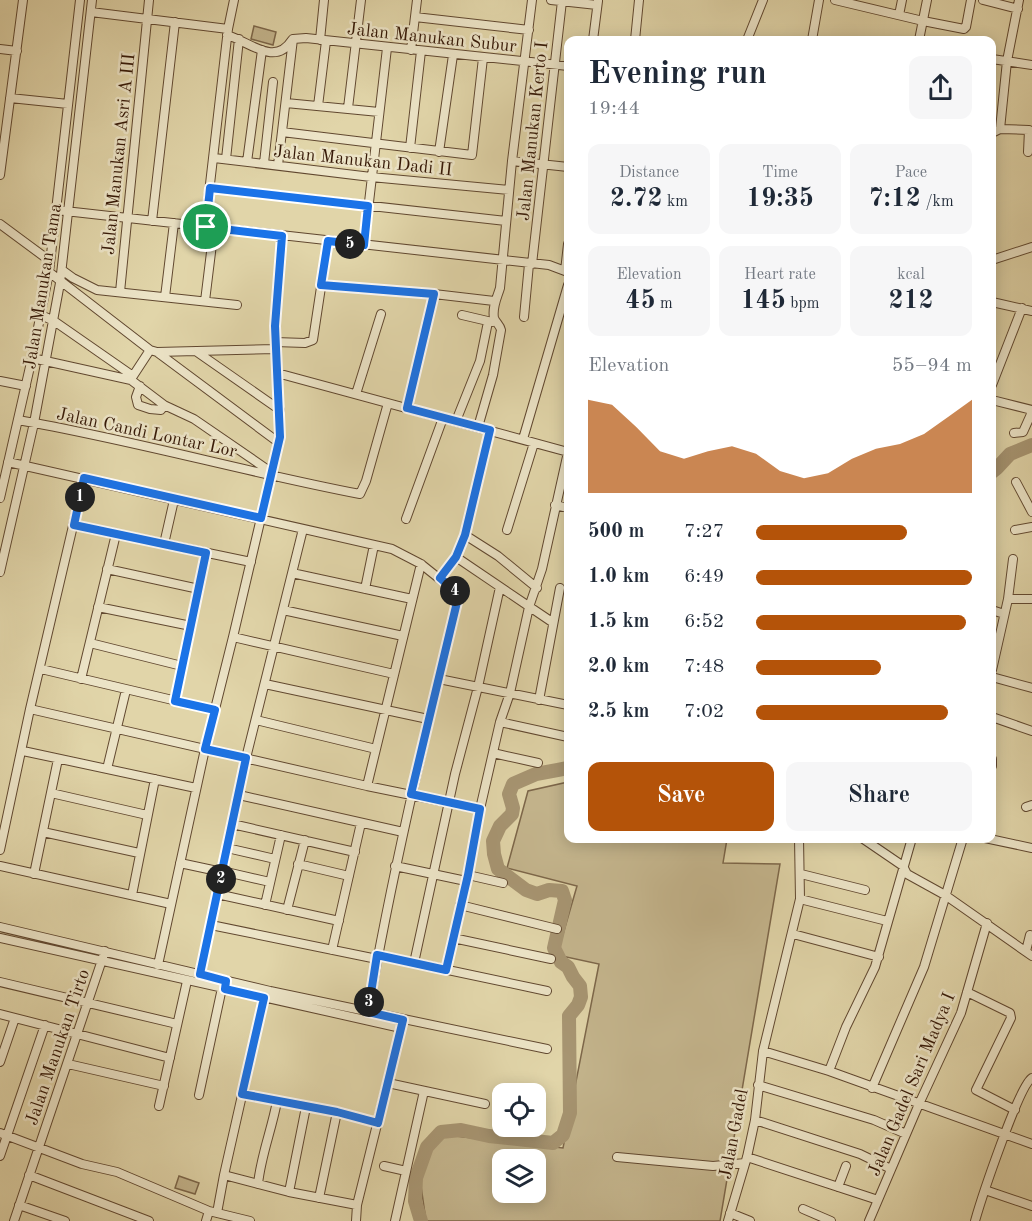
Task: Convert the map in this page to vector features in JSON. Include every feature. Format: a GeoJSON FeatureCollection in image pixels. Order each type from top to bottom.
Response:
{"type":"FeatureCollection","features":[{"type":"Feature","properties":{"kind":"street"},"geometry":{"type":"LineString","coordinates":[[0,175],[23,0]]}},
{"type":"Feature","properties":{"kind":"street","name":"Jalan Manukan Tama"},"geometry":{"type":"LineString","coordinates":[[0,498],[49,272],[80,0]]}},
{"type":"Feature","properties":{"kind":"street","name":"Jalan Manukan Tama"},"geometry":{"type":"LineString","coordinates":[[0,572],[34,423],[54,321],[69,211],[92,0]]}},
{"type":"Feature","properties":{"kind":"street","name":"Jalan Manukan Asri A III"},"geometry":{"type":"LineString","coordinates":[[120,292],[149,0]]}},
{"type":"Feature","properties":{"kind":"street"},"geometry":{"type":"LineString","coordinates":[[206,301],[210,188],[228,32],[234,0]]}},
{"type":"Feature","properties":{"kind":"street"},"geometry":{"type":"LineString","coordinates":[[318,106],[324,0]]}},
{"type":"Feature","properties":{"kind":"street"},"geometry":{"type":"LineString","coordinates":[[348,108],[361,0]]}},
{"type":"Feature","properties":{"kind":"street"},"geometry":{"type":"LineString","coordinates":[[411,50],[417,0]]}},
{"type":"Feature","properties":{"kind":"street","name":"Jalan Manukan Kerto I"},"geometry":{"type":"LineString","coordinates":[[494,301],[500,291],[512,161],[532,0]]}},
{"type":"Feature","properties":{"kind":"street"},"geometry":{"type":"LineString","coordinates":[[551,0],[597,3],[593,36]]}},
{"type":"Feature","properties":{"kind":"street"},"geometry":{"type":"LineString","coordinates":[[634,36],[639,0]]}},
{"type":"Feature","properties":{"kind":"street"},"geometry":{"type":"LineString","coordinates":[[749,36],[763,0]]}},
{"type":"Feature","properties":{"kind":"street"},"geometry":{"type":"LineString","coordinates":[[813,36],[819,0]]}},
{"type":"Feature","properties":{"kind":"street"},"geometry":{"type":"LineString","coordinates":[[836,0],[922,21],[964,28],[971,0]]}},
{"type":"Feature","properties":{"kind":"street"},"geometry":{"type":"LineString","coordinates":[[898,15],[902,0]]}},
{"type":"Feature","properties":{"kind":"street"},"geometry":{"type":"LineString","coordinates":[[920,36],[927,0]]}},
{"type":"Feature","properties":{"kind":"street"},"geometry":{"type":"LineString","coordinates":[[983,0],[1018,4],[1007,61],[1000,129]]}},
{"type":"Feature","properties":{"kind":"street","name":"Jalan Manukan Kerto I"},"geometry":{"type":"LineString","coordinates":[[524,317],[562,1]]}},
{"type":"Feature","properties":{"kind":"street"},"geometry":{"type":"LineString","coordinates":[[91,12],[175,22],[228,32],[262,50],[273,53],[285,50],[293,39]]}},
{"type":"Feature","properties":{"kind":"street"},"geometry":{"type":"LineString","coordinates":[[416,17],[529,30]]}},
{"type":"Feature","properties":{"kind":"street"},"geometry":{"type":"LineString","coordinates":[[152,221],[175,22]]}},
{"type":"Feature","properties":{"kind":"street"},"geometry":{"type":"LineString","coordinates":[[226,159],[239,39]]}},
{"type":"Feature","properties":{"kind":"street"},"geometry":{"type":"LineString","coordinates":[[278,165],[293,39]]}},
{"type":"Feature","properties":{"kind":"street","name":"Jalan Manukan Subur"},"geometry":{"type":"LineString","coordinates":[[293,39],[323,40],[564,65]]}},
{"type":"Feature","properties":{"kind":"street"},"geometry":{"type":"LineString","coordinates":[[364,245],[387,48]]}},
{"type":"Feature","properties":{"kind":"street"},"geometry":{"type":"LineString","coordinates":[[0,49],[17,51]]}},
{"type":"Feature","properties":{"kind":"street"},"geometry":{"type":"LineString","coordinates":[[247,162],[262,50]]}},
{"type":"Feature","properties":{"kind":"street"},"geometry":{"type":"LineString","coordinates":[[410,148],[421,51]]}},
{"type":"Feature","properties":{"kind":"street"},"geometry":{"type":"LineString","coordinates":[[439,152],[453,55]]}},
{"type":"Feature","properties":{"kind":"street"},"geometry":{"type":"LineString","coordinates":[[282,132],[470,156],[474,152],[483,58]]}},
{"type":"Feature","properties":{"kind":"street"},"geometry":{"type":"LineString","coordinates":[[996,60],[1032,65]]}},
{"type":"Feature","properties":{"kind":"street"},"geometry":{"type":"LineString","coordinates":[[264,163],[273,82]]}},
{"type":"Feature","properties":{"kind":"street"},"geometry":{"type":"LineString","coordinates":[[10,98],[68,104]]}},
{"type":"Feature","properties":{"kind":"street"},"geometry":{"type":"LineString","coordinates":[[286,103],[380,112]]}},
{"type":"Feature","properties":{"kind":"street"},"geometry":{"type":"LineString","coordinates":[[996,130],[1029,130],[1028,152]]}},
{"type":"Feature","properties":{"kind":"street"},"geometry":{"type":"LineString","coordinates":[[63,141],[75,142]]}},
{"type":"Feature","properties":{"kind":"street","name":"Jalan Manukan Dadi II"},"geometry":{"type":"LineString","coordinates":[[214,158],[371,177],[509,190]]}},
{"type":"Feature","properties":{"kind":"street"},"geometry":{"type":"LineString","coordinates":[[512,161],[564,167]]}},
{"type":"Feature","properties":{"kind":"street"},"geometry":{"type":"LineString","coordinates":[[210,188],[506,221]]}},
{"type":"Feature","properties":{"kind":"street"},"geometry":{"type":"LineString","coordinates":[[56,210],[549,266],[564,272]]}},
{"type":"Feature","properties":{"kind":"street"},"geometry":{"type":"LineString","coordinates":[[165,297],[174,224]]}},
{"type":"Feature","properties":{"kind":"street"},"geometry":{"type":"LineString","coordinates":[[0,225],[50,261]]}},
{"type":"Feature","properties":{"kind":"street"},"geometry":{"type":"LineString","coordinates":[[158,965],[205,749],[280,437],[275,309],[282,236]]}},
{"type":"Feature","properties":{"kind":"street"},"geometry":{"type":"LineString","coordinates":[[153,351],[197,352],[305,343],[313,340],[328,241]]}},
{"type":"Feature","properties":{"kind":"street"},"geometry":{"type":"LineString","coordinates":[[996,259],[1032,247]]}},
{"type":"Feature","properties":{"kind":"street"},"geometry":{"type":"LineString","coordinates":[[62,270],[92,288],[237,304]]}},
{"type":"Feature","properties":{"kind":"street"},"geometry":{"type":"LineString","coordinates":[[49,272],[60,283],[278,442]]}},
{"type":"Feature","properties":{"kind":"street"},"geometry":{"type":"LineString","coordinates":[[321,285],[494,301],[494,315],[480,361],[456,421]]}},
{"type":"Feature","properties":{"kind":"street"},"geometry":{"type":"LineString","coordinates":[[407,408],[434,294]]}},
{"type":"Feature","properties":{"kind":"street"},"geometry":{"type":"LineString","coordinates":[[524,440],[564,299]]}},
{"type":"Feature","properties":{"kind":"street"},"geometry":{"type":"LineString","coordinates":[[996,303],[1032,311]]}},
{"type":"Feature","properties":{"kind":"street"},"geometry":{"type":"LineString","coordinates":[[996,361],[1022,309]]}},
{"type":"Feature","properties":{"kind":"street"},"geometry":{"type":"LineString","coordinates":[[356,394],[381,314]]}},
{"type":"Feature","properties":{"kind":"street"},"geometry":{"type":"LineString","coordinates":[[41,315],[54,321],[132,378],[164,405],[194,419],[270,473]]}},
{"type":"Feature","properties":{"kind":"street"},"geometry":{"type":"LineString","coordinates":[[462,315],[492,322],[501,330],[493,375],[478,427]]}},
{"type":"Feature","properties":{"kind":"street"},"geometry":{"type":"LineString","coordinates":[[132,378],[153,351]]}},
{"type":"Feature","properties":{"kind":"street"},"geometry":{"type":"LineString","coordinates":[[197,352],[280,410]]}},
{"type":"Feature","properties":{"kind":"street"},"geometry":{"type":"LineString","coordinates":[[32,358],[132,378]]}},
{"type":"Feature","properties":{"kind":"street"},"geometry":{"type":"LineString","coordinates":[[277,373],[564,451]]}},
{"type":"Feature","properties":{"kind":"street"},"geometry":{"type":"LineString","coordinates":[[0,381],[26,386]]}},
{"type":"Feature","properties":{"kind":"street"},"geometry":{"type":"LineString","coordinates":[[140,386],[136,397],[138,405],[156,411],[164,405]]}},
{"type":"Feature","properties":{"kind":"street"},"geometry":{"type":"LineString","coordinates":[[996,401],[1032,411],[1023,432],[1014,433]]}},
{"type":"Feature","properties":{"kind":"street","name":"Jalan Candi Lontar Lor"},"geometry":{"type":"LineString","coordinates":[[18,420],[360,494],[369,471],[388,403]]}},
{"type":"Feature","properties":{"kind":"street"},"geometry":{"type":"LineString","coordinates":[[406,519],[443,418]]}},
{"type":"Feature","properties":{"kind":"street"},"geometry":{"type":"LineString","coordinates":[[440,578],[456,557],[465,535],[490,430]]}},
{"type":"Feature","properties":{"kind":"street"},"geometry":{"type":"LineString","coordinates":[[507,530],[534,443]]}},
{"type":"Feature","properties":{"kind":"street"},"geometry":{"type":"LineString","coordinates":[[8,462],[392,549],[421,564],[456,592],[458,598],[395,866],[368,1012]]}},
{"type":"Feature","properties":{"kind":"street"},"geometry":{"type":"LineString","coordinates":[[446,970],[500,722],[510,693],[529,607],[537,588],[564,468]]}},
{"type":"Feature","properties":{"kind":"street"},"geometry":{"type":"LineString","coordinates":[[0,850],[84,478]]}},
{"type":"Feature","properties":{"kind":"street"},"geometry":{"type":"LineString","coordinates":[[1016,482],[1032,512]]}},
{"type":"Feature","properties":{"kind":"street"},"geometry":{"type":"LineString","coordinates":[[164,544],[174,500]]}},
{"type":"Feature","properties":{"kind":"street"},"geometry":{"type":"LineString","coordinates":[[555,505],[564,507]]}},
{"type":"Feature","properties":{"kind":"street"},"geometry":{"type":"LineString","coordinates":[[74,525],[251,562]]}},
{"type":"Feature","properties":{"kind":"street"},"geometry":{"type":"LineString","coordinates":[[1015,531],[1032,527]]}},
{"type":"Feature","properties":{"kind":"street"},"geometry":{"type":"LineString","coordinates":[[200,974],[246,758],[303,529]]}},
{"type":"Feature","properties":{"kind":"street"},"geometry":{"type":"LineString","coordinates":[[81,679],[116,534]]}},
{"type":"Feature","properties":{"kind":"street"},"geometry":{"type":"LineString","coordinates":[[465,535],[498,556],[537,588]]}},
{"type":"Feature","properties":{"kind":"street"},"geometry":{"type":"LineString","coordinates":[[365,589],[374,545]]}},
{"type":"Feature","properties":{"kind":"street"},"geometry":{"type":"LineString","coordinates":[[175,701],[206,553]]}},
{"type":"Feature","properties":{"kind":"street"},"geometry":{"type":"LineString","coordinates":[[456,557],[552,622]]}},
{"type":"Feature","properties":{"kind":"street"},"geometry":{"type":"LineString","coordinates":[[996,651],[1014,559]]}},
{"type":"Feature","properties":{"kind":"street"},"geometry":{"type":"LineString","coordinates":[[368,786],[421,564]]}},
{"type":"Feature","properties":{"kind":"street"},"geometry":{"type":"LineString","coordinates":[[107,569],[198,589]]}},
{"type":"Feature","properties":{"kind":"street"},"geometry":{"type":"LineString","coordinates":[[292,573],[412,599]]}},
{"type":"Feature","properties":{"kind":"street"},"geometry":{"type":"LineString","coordinates":[[414,963],[500,587]]}},
{"type":"Feature","properties":{"kind":"street"},"geometry":{"type":"LineString","coordinates":[[539,700],[560,588]]}},
{"type":"Feature","properties":{"kind":"street"},"geometry":{"type":"LineString","coordinates":[[1008,599],[1032,599]]}},
{"type":"Feature","properties":{"kind":"street"},"geometry":{"type":"LineString","coordinates":[[98,607],[190,626]]}},
{"type":"Feature","properties":{"kind":"street"},"geometry":{"type":"LineString","coordinates":[[283,610],[403,636]]}},
{"type":"Feature","properties":{"kind":"street"},"geometry":{"type":"LineString","coordinates":[[996,611],[1004,614]]}},
{"type":"Feature","properties":{"kind":"street"},"geometry":{"type":"LineString","coordinates":[[233,637],[394,674]]}},
{"type":"Feature","properties":{"kind":"street"},"geometry":{"type":"LineString","coordinates":[[90,644],[182,666]]}},
{"type":"Feature","properties":{"kind":"street"},"geometry":{"type":"LineString","coordinates":[[41,669],[215,710]]}},
{"type":"Feature","properties":{"kind":"street"},"geometry":{"type":"LineString","coordinates":[[996,678],[1032,688]]}},
{"type":"Feature","properties":{"kind":"street"},"geometry":{"type":"LineString","coordinates":[[439,679],[564,704]]}},
{"type":"Feature","properties":{"kind":"street"},"geometry":{"type":"LineString","coordinates":[[265,684],[428,718]]}},
{"type":"Feature","properties":{"kind":"street"},"geometry":{"type":"LineString","coordinates":[[106,769],[126,690]]}},
{"type":"Feature","properties":{"kind":"street"},"geometry":{"type":"LineString","coordinates":[[30,709],[368,786],[480,809]]}},
{"type":"Feature","properties":{"kind":"street"},"geometry":{"type":"LineString","coordinates":[[996,718],[1032,731]]}},
{"type":"Feature","properties":{"kind":"street"},"geometry":{"type":"LineString","coordinates":[[256,720],[376,749]]}},
{"type":"Feature","properties":{"kind":"street"},"geometry":{"type":"LineString","coordinates":[[500,722],[564,736]]}},
{"type":"Feature","properties":{"kind":"street"},"geometry":{"type":"LineString","coordinates":[[22,751],[196,788]]}},
{"type":"Feature","properties":{"kind":"street"},"geometry":{"type":"LineString","coordinates":[[493,753],[538,763]]}},
{"type":"Feature","properties":{"kind":"street"},"geometry":{"type":"LineString","coordinates":[[34,874],[58,759]]}},
{"type":"Feature","properties":{"kind":"street"},"geometry":{"type":"LineString","coordinates":[[132,895],[155,779]]}},
{"type":"Feature","properties":{"kind":"street"},"geometry":{"type":"LineString","coordinates":[[51,793],[147,815]]}},
{"type":"Feature","properties":{"kind":"street"},"geometry":{"type":"LineString","coordinates":[[239,795],[403,832]]}},
{"type":"Feature","properties":{"kind":"street"},"geometry":{"type":"LineString","coordinates":[[332,950],[361,823]]}},
{"type":"Feature","properties":{"kind":"street"},"geometry":{"type":"LineString","coordinates":[[232,824],[355,852]]}},
{"type":"Feature","properties":{"kind":"street"},"geometry":{"type":"LineString","coordinates":[[43,832],[139,853]]}},
{"type":"Feature","properties":{"kind":"street"},"geometry":{"type":"LineString","coordinates":[[265,905],[281,835]]}},
{"type":"Feature","properties":{"kind":"street"},"geometry":{"type":"LineString","coordinates":[[287,910],[305,840]]}},
{"type":"Feature","properties":{"kind":"street"},"geometry":{"type":"LineString","coordinates":[[996,840],[1032,848]]}},
{"type":"Feature","properties":{"kind":"street","name":"Jalan Gadel"},"geometry":{"type":"LineString","coordinates":[[729,1217],[755,1120],[762,1051],[801,899],[799,843]]}},
{"type":"Feature","properties":{"kind":"street"},"geometry":{"type":"LineString","coordinates":[[869,843],[903,866],[907,874],[945,895],[1029,953]]}},
{"type":"Feature","properties":{"kind":"street"},"geometry":{"type":"LineString","coordinates":[[829,1071],[846,1027],[879,957],[910,843]]}},
{"type":"Feature","properties":{"kind":"street"},"geometry":{"type":"LineString","coordinates":[[872,1088],[924,967],[961,843]]}},
{"type":"Feature","properties":{"kind":"street"},"geometry":{"type":"LineString","coordinates":[[227,848],[275,859]]}},
{"type":"Feature","properties":{"kind":"street"},"geometry":{"type":"LineString","coordinates":[[180,863],[270,882]]}},
{"type":"Feature","properties":{"kind":"street"},"geometry":{"type":"LineString","coordinates":[[298,864],[349,876]]}},
{"type":"Feature","properties":{"kind":"street"},"geometry":{"type":"LineString","coordinates":[[0,866],[171,904]]}},
{"type":"Feature","properties":{"kind":"street"},"geometry":{"type":"LineString","coordinates":[[395,866],[434,874],[503,883]]}},
{"type":"Feature","properties":{"kind":"street"},"geometry":{"type":"LineString","coordinates":[[801,874],[865,890]]}},
{"type":"Feature","properties":{"kind":"street"},"geometry":{"type":"LineString","coordinates":[[217,894],[339,921]]}},
{"type":"Feature","properties":{"kind":"street"},"geometry":{"type":"LineString","coordinates":[[801,899],[888,921]]}},
{"type":"Feature","properties":{"kind":"street"},"geometry":{"type":"LineString","coordinates":[[460,905],[557,929]]}},
{"type":"Feature","properties":{"kind":"street","name":"Jalan Gadel Sari Madya I"},"geometry":{"type":"LineString","coordinates":[[869,1221],[961,1013],[987,923]]}},
{"type":"Feature","properties":{"kind":"street"},"geometry":{"type":"LineString","coordinates":[[211,924],[332,950],[414,963],[547,991]]}},
{"type":"Feature","properties":{"kind":"street"},"geometry":{"type":"LineString","coordinates":[[0,927],[200,974],[224,986]]}},
{"type":"Feature","properties":{"kind":"street"},"geometry":{"type":"LineString","coordinates":[[793,934],[879,957]]}},
{"type":"Feature","properties":{"kind":"street"},"geometry":{"type":"LineString","coordinates":[[1029,953],[1030,935]]}},
{"type":"Feature","properties":{"kind":"street"},"geometry":{"type":"LineString","coordinates":[[0,938],[187,981],[249,990],[402,1024],[547,1049]]}},
{"type":"Feature","properties":{"kind":"street"},"geometry":{"type":"LineString","coordinates":[[453,938],[551,959]]}},
{"type":"Feature","properties":{"kind":"street","name":"Jalan Manukan Tirto"},"geometry":{"type":"LineString","coordinates":[[14,1221],[105,951]]}},
{"type":"Feature","properties":{"kind":"street"},"geometry":{"type":"LineString","coordinates":[[159,1106],[187,981]]}},
{"type":"Feature","properties":{"kind":"street"},"geometry":{"type":"LineString","coordinates":[[0,982],[177,1024]]}},
{"type":"Feature","properties":{"kind":"street"},"geometry":{"type":"LineString","coordinates":[[199,1095],[224,986]]}},
{"type":"Feature","properties":{"kind":"street"},"geometry":{"type":"LineString","coordinates":[[249,990],[264,998],[287,999]]}},
{"type":"Feature","properties":{"kind":"street"},"geometry":{"type":"LineString","coordinates":[[967,992],[1010,1013],[1011,1018],[976,1090],[1015,1110]]}},
{"type":"Feature","properties":{"kind":"street"},"geometry":{"type":"LineString","coordinates":[[206,1221],[213,1212],[224,1175],[264,998]]}},
{"type":"Feature","properties":{"kind":"street"},"geometry":{"type":"LineString","coordinates":[[352,1013],[368,1012],[402,1024]]}},
{"type":"Feature","properties":{"kind":"street"},"geometry":{"type":"LineString","coordinates":[[0,1014],[170,1058]]}},
{"type":"Feature","properties":{"kind":"street"},"geometry":{"type":"LineString","coordinates":[[0,1062],[15,1018]]}},
{"type":"Feature","properties":{"kind":"street"},"geometry":{"type":"LineString","coordinates":[[356,1221],[357,1205],[402,1024]]}},
{"type":"Feature","properties":{"kind":"street"},"geometry":{"type":"LineString","coordinates":[[0,1156],[3,1135],[45,1025]]}},
{"type":"Feature","properties":{"kind":"street"},"geometry":{"type":"LineString","coordinates":[[762,1051],[829,1071],[1032,1144]]}},
{"type":"Feature","properties":{"kind":"street"},"geometry":{"type":"LineString","coordinates":[[68,1064],[164,1086]]}},
{"type":"Feature","properties":{"kind":"street"},"geometry":{"type":"LineString","coordinates":[[975,1221],[1015,1110],[1027,1081],[1032,1078]]}},
{"type":"Feature","properties":{"kind":"street"},"geometry":{"type":"LineString","coordinates":[[388,1083],[485,1104]]}},
{"type":"Feature","properties":{"kind":"street"},"geometry":{"type":"LineString","coordinates":[[758,1085],[874,1120],[906,1134]]}},
{"type":"Feature","properties":{"kind":"street"},"geometry":{"type":"LineString","coordinates":[[395,1221],[424,1091]]}},
{"type":"Feature","properties":{"kind":"street"},"geometry":{"type":"LineString","coordinates":[[242,1094],[337,1112],[378,1123]]}},
{"type":"Feature","properties":{"kind":"street"},"geometry":{"type":"LineString","coordinates":[[258,1184],[261,1162],[278,1101]]}},
{"type":"Feature","properties":{"kind":"street"},"geometry":{"type":"LineString","coordinates":[[289,1192],[306,1107]]}},
{"type":"Feature","properties":{"kind":"street"},"geometry":{"type":"LineString","coordinates":[[319,1198],[337,1112]]}},
{"type":"Feature","properties":{"kind":"street"},"geometry":{"type":"LineString","coordinates":[[755,1120],[860,1154],[891,1169]]}},
{"type":"Feature","properties":{"kind":"street"},"geometry":{"type":"LineString","coordinates":[[3,1135],[82,1164],[117,1173],[213,1212],[250,1221]]}},
{"type":"Feature","properties":{"kind":"street"},"geometry":{"type":"LineString","coordinates":[[617,1157],[713,1166],[746,1160],[878,1200]]}},
{"type":"Feature","properties":{"kind":"street"},"geometry":{"type":"LineString","coordinates":[[384,1166],[406,1171]]}},
{"type":"Feature","properties":{"kind":"street"},"geometry":{"type":"LineString","coordinates":[[838,1187],[846,1166]]}},
{"type":"Feature","properties":{"kind":"street"},"geometry":{"type":"LineString","coordinates":[[29,1175],[149,1221]]}},
{"type":"Feature","properties":{"kind":"street"},"geometry":{"type":"LineString","coordinates":[[224,1175],[289,1192],[357,1205]]}},
{"type":"Feature","properties":{"kind":"street"},"geometry":{"type":"LineString","coordinates":[[985,1190],[1032,1206]]}},
{"type":"Feature","properties":{"kind":"street"},"geometry":{"type":"LineString","coordinates":[[19,1205],[64,1221]]}},
{"type":"Feature","properties":{"kind":"street"},"geometry":{"type":"LineString","coordinates":[[803,1209],[831,1221]]}},
{"type":"Feature","properties":{"kind":"street"},"geometry":{"type":"LineString","coordinates":[[729,1217],[750,1221]]}},
{"type":"Feature","properties":{"kind":"shaded area"},"geometry":{"type":"Polygon","coordinates":[[[254,26],[276,32],[273,45],[251,39],[254,26]]]}},
{"type":"Feature","properties":{"kind":"shaded area"},"geometry":{"type":"Polygon","coordinates":[[[564,783],[564,843],[726,843],[723,863],[780,864],[720,1221],[426,1221],[417,1158],[446,1135],[563,1148],[599,964],[557,955],[577,886],[507,868],[528,791],[564,783]]]}},
{"type":"Feature","properties":{"kind":"shaded area"},"geometry":{"type":"Polygon","coordinates":[[[179,1176],[199,1183],[195,1194],[175,1188],[179,1176]]]}},
{"type":"Feature","properties":{"kind":"waterway"},"geometry":{"type":"LineString","coordinates":[[996,469],[1010,454],[1032,445]]}},
{"type":"Feature","properties":{"kind":"waterway"},"geometry":{"type":"LineString","coordinates":[[421,1221],[415,1201],[416,1178],[427,1147],[441,1132],[461,1130],[489,1136],[553,1143],[563,1135],[570,1113],[569,1016],[581,997],[580,986],[568,967],[561,962],[554,948],[565,900],[562,891],[549,890],[537,894],[526,890],[498,869],[493,841],[500,826],[512,814],[513,808],[509,794],[513,784],[536,774],[564,769]]}},
{"type":"Feature","properties":{"kind":"route"},"geometry":{"type":"LineString","coordinates":[[210,188],[368,206],[364,245],[328,241],[321,285],[434,294],[407,408],[490,430],[465,535],[456,557],[440,578],[456,592],[458,598],[411,794],[480,809],[468,875],[446,970],[377,955],[368,1012],[403,1020],[378,1123],[337,1112],[242,1094],[264,998],[225,989],[226,981],[200,974],[246,758],[205,749],[215,710],[175,701],[206,553],[74,525],[84,478],[261,518],[280,437],[275,309],[282,236],[206,227],[210,188]]}}]}
